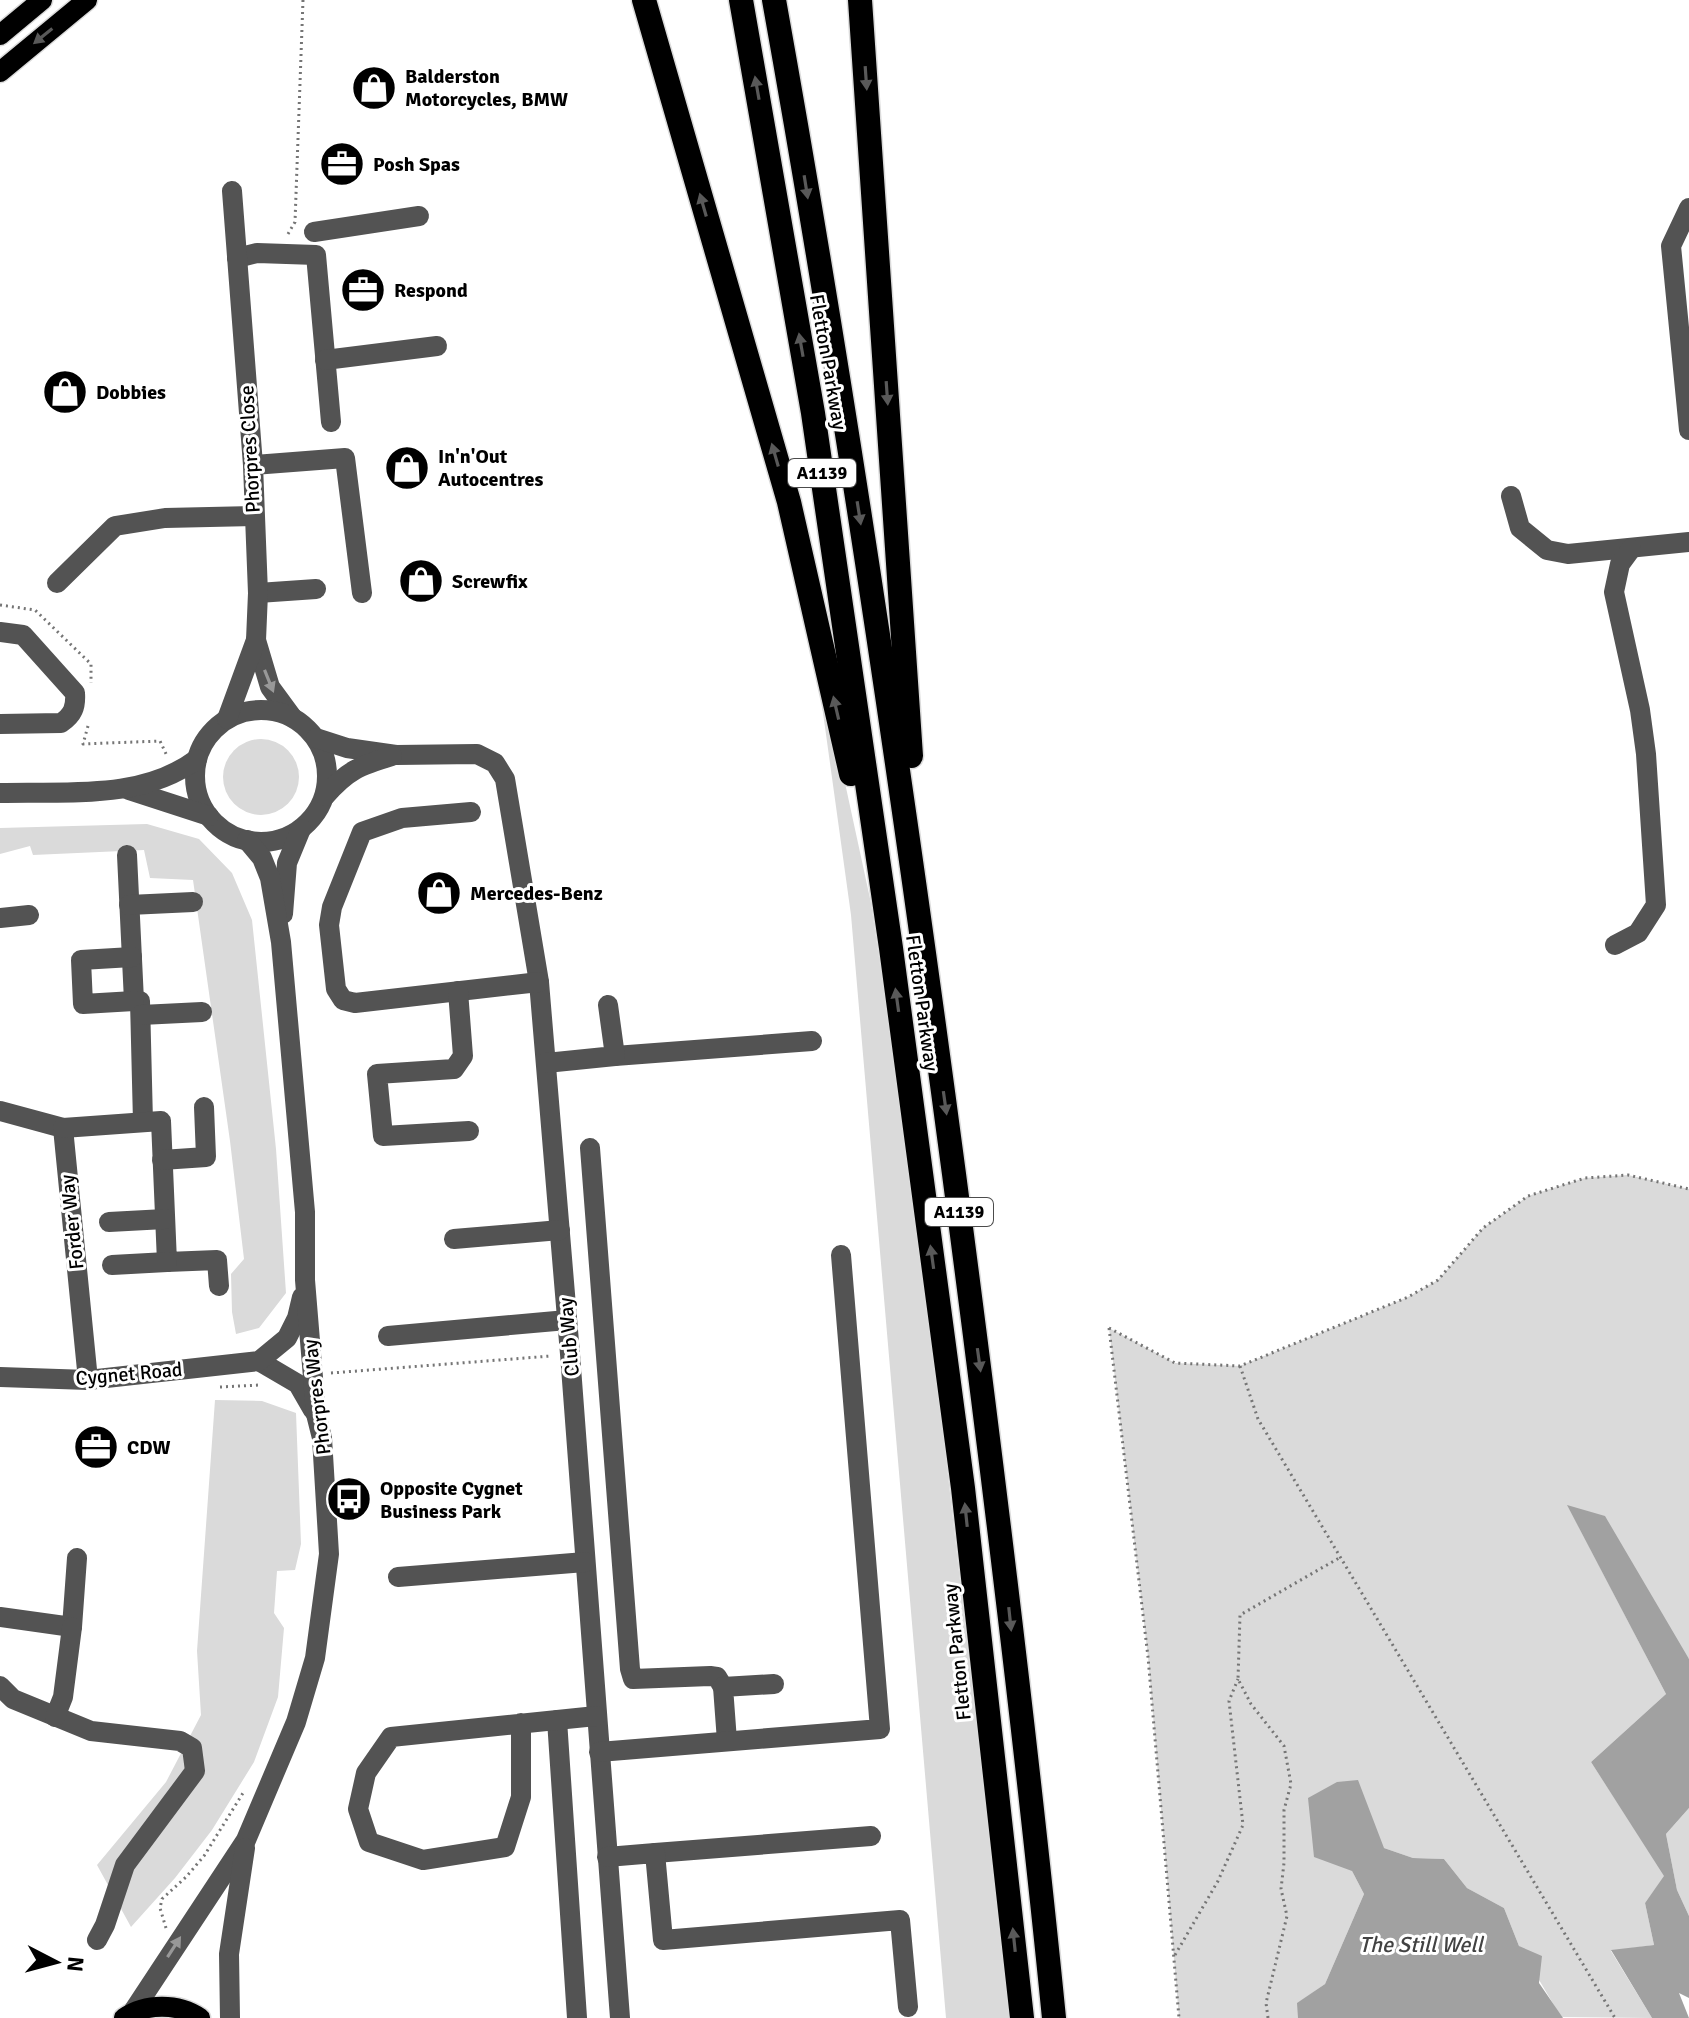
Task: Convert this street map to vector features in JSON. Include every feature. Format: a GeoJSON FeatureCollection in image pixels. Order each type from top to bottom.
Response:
{"type":"FeatureCollection","features":[{"type":"Feature","properties":{"kind":"highway"},"geometry":{"type":"LineString","coordinates":[[644,0],[789,502],[891,948]]}},
{"type":"Feature","properties":{"kind":"highway","name":"Fletton Parkway"},"geometry":{"type":"LineString","coordinates":[[741,0],[813,413],[891,948],[963,1488],[1022,2018]]}},
{"type":"Feature","properties":{"kind":"highway","name":"Fletton Parkway"},"geometry":{"type":"LineString","coordinates":[[774,0],[880,644],[923,941],[995,1483],[1054,2018]]}},
{"type":"Feature","properties":{"kind":"highway"},"geometry":{"type":"LineString","coordinates":[[860,0],[923,941]]}},
{"type":"Feature","properties":{"kind":"main road"},"geometry":{"type":"LineString","coordinates":[[0,35],[42,0]]}},
{"type":"Feature","properties":{"kind":"main road"},"geometry":{"type":"LineString","coordinates":[[0,72],[87,0]]}},
{"type":"Feature","properties":{"kind":"main road"},"geometry":{"type":"LineString","coordinates":[[128,2015],[153,2007],[174,2007],[200,2018]]}},
{"type":"Feature","properties":{"kind":"street","name":"Phorpres Close"},"geometry":{"type":"LineString","coordinates":[[227,719],[256,640],[258,593],[253,465],[232,191]]}},
{"type":"Feature","properties":{"kind":"street"},"geometry":{"type":"LineString","coordinates":[[1689,208],[1671,246],[1689,430]]}},
{"type":"Feature","properties":{"kind":"street"},"geometry":{"type":"LineString","coordinates":[[314,232],[419,216]]}},
{"type":"Feature","properties":{"kind":"street"},"geometry":{"type":"LineString","coordinates":[[237,258],[257,253],[316,255],[331,422]]}},
{"type":"Feature","properties":{"kind":"street"},"geometry":{"type":"LineString","coordinates":[[325,360],[437,346]]}},
{"type":"Feature","properties":{"kind":"street"},"geometry":{"type":"LineString","coordinates":[[253,465],[345,458],[362,593]]}},
{"type":"Feature","properties":{"kind":"street"},"geometry":{"type":"LineString","coordinates":[[1511,496],[1520,528],[1547,550],[1568,554],[1689,542]]}},
{"type":"Feature","properties":{"kind":"street"},"geometry":{"type":"LineString","coordinates":[[57,583],[115,526],[165,518],[254,516]]}},
{"type":"Feature","properties":{"kind":"street"},"geometry":{"type":"LineString","coordinates":[[1615,945],[1638,933],[1656,905],[1646,754],[1640,710],[1614,592],[1620,564],[1631,549]]}},
{"type":"Feature","properties":{"kind":"street"},"geometry":{"type":"LineString","coordinates":[[258,593],[316,589]]}},
{"type":"Feature","properties":{"kind":"street"},"geometry":{"type":"LineString","coordinates":[[0,632],[23,635],[75,693],[76,706],[61,723],[0,724]]}},
{"type":"Feature","properties":{"kind":"street","name":"Phorpres Close"},"geometry":{"type":"LineString","coordinates":[[256,640],[270,687],[292,717]]}},
{"type":"Feature","properties":{"kind":"street"},"geometry":{"type":"LineString","coordinates":[[129,790],[209,816],[233,835],[247,840],[275,840],[301,829],[323,799],[327,778],[325,757],[316,738],[292,717],[270,710],[248,711],[227,719],[204,743],[197,759],[195,779],[199,799],[209,816]]}},
{"type":"Feature","properties":{"kind":"street","name":"Club Way"},"geometry":{"type":"LineString","coordinates":[[316,738],[347,748],[396,755],[477,754],[495,763],[505,779],[539,982],[620,2018]]}},
{"type":"Feature","properties":{"kind":"street","name":"Club Way"},"geometry":{"type":"LineString","coordinates":[[323,799],[344,775],[362,765],[396,755]]}},
{"type":"Feature","properties":{"kind":"street"},"geometry":{"type":"LineString","coordinates":[[0,793],[129,790],[182,771],[197,759]]}},
{"type":"Feature","properties":{"kind":"street"},"geometry":{"type":"LineString","coordinates":[[471,812],[402,818],[362,832],[332,907],[329,925],[336,989],[343,1000],[355,1003],[539,982]]}},
{"type":"Feature","properties":{"kind":"street","name":"Phorpres Way"},"geometry":{"type":"LineString","coordinates":[[281,942],[287,863],[301,829]]}},
{"type":"Feature","properties":{"kind":"street","name":"Phorpres Way"},"geometry":{"type":"LineString","coordinates":[[128,2015],[246,1840],[296,1722],[315,1658],[329,1554],[322,1438],[316,1414],[305,1280],[305,1212],[281,942],[270,878],[262,858],[247,840]]}},
{"type":"Feature","properties":{"kind":"street"},"geometry":{"type":"LineString","coordinates":[[127,855],[143,1122]]}},
{"type":"Feature","properties":{"kind":"street"},"geometry":{"type":"LineString","coordinates":[[129,905],[193,902]]}},
{"type":"Feature","properties":{"kind":"street"},"geometry":{"type":"LineString","coordinates":[[0,918],[29,915]]}},
{"type":"Feature","properties":{"kind":"street"},"geometry":{"type":"LineString","coordinates":[[132,957],[81,960],[83,1004],[202,1012]]}},
{"type":"Feature","properties":{"kind":"street"},"geometry":{"type":"LineString","coordinates":[[458,991],[463,1056],[454,1069],[377,1074],[383,1136],[469,1131]]}},
{"type":"Feature","properties":{"kind":"street"},"geometry":{"type":"LineString","coordinates":[[608,1005],[615,1056]]}},
{"type":"Feature","properties":{"kind":"street"},"geometry":{"type":"LineString","coordinates":[[546,1063],[812,1041]]}},
{"type":"Feature","properties":{"kind":"street"},"geometry":{"type":"LineString","coordinates":[[162,1160],[206,1157],[204,1107]]}},
{"type":"Feature","properties":{"kind":"street"},"geometry":{"type":"LineString","coordinates":[[0,1111],[63,1128],[161,1121],[167,1262]]}},
{"type":"Feature","properties":{"kind":"street","name":"Forder Way"},"geometry":{"type":"LineString","coordinates":[[63,1128],[88,1380]]}},
{"type":"Feature","properties":{"kind":"street"},"geometry":{"type":"LineString","coordinates":[[590,1148],[630,1669],[633,1679],[717,1677],[723,1687],[727,1741]]}},
{"type":"Feature","properties":{"kind":"street"},"geometry":{"type":"LineString","coordinates":[[305,1212],[314,1252],[326,1398],[322,1438]]}},
{"type":"Feature","properties":{"kind":"street"},"geometry":{"type":"LineString","coordinates":[[109,1222],[165,1219]]}},
{"type":"Feature","properties":{"kind":"street"},"geometry":{"type":"LineString","coordinates":[[454,1239],[560,1230]]}},
{"type":"Feature","properties":{"kind":"street"},"geometry":{"type":"LineString","coordinates":[[599,1752],[880,1729],[841,1255]]}},
{"type":"Feature","properties":{"kind":"street"},"geometry":{"type":"LineString","coordinates":[[112,1265],[217,1260],[219,1286]]}},
{"type":"Feature","properties":{"kind":"street"},"geometry":{"type":"LineString","coordinates":[[305,1280],[297,1318],[287,1338],[259,1361],[298,1384],[316,1414]]}},
{"type":"Feature","properties":{"kind":"street"},"geometry":{"type":"LineString","coordinates":[[388,1336],[567,1320]]}},
{"type":"Feature","properties":{"kind":"street","name":"Cygnet Road"},"geometry":{"type":"LineString","coordinates":[[0,1377],[88,1380],[259,1361]]}},
{"type":"Feature","properties":{"kind":"street"},"geometry":{"type":"LineString","coordinates":[[55,1717],[63,1697],[77,1558]]}},
{"type":"Feature","properties":{"kind":"street"},"geometry":{"type":"LineString","coordinates":[[398,1577],[585,1562]]}},
{"type":"Feature","properties":{"kind":"street"},"geometry":{"type":"LineString","coordinates":[[0,1617],[72,1627]]}},
{"type":"Feature","properties":{"kind":"street"},"geometry":{"type":"LineString","coordinates":[[723,1687],[774,1684]]}},
{"type":"Feature","properties":{"kind":"street"},"geometry":{"type":"LineString","coordinates":[[4,1700],[91,1731],[180,1741],[192,1748],[195,1771],[125,1865],[97,1940]]}},
{"type":"Feature","properties":{"kind":"street"},"geometry":{"type":"LineString","coordinates":[[521,1723],[521,1797],[505,1847],[423,1860],[369,1842],[358,1809],[366,1773],[391,1737],[521,1723],[596,1716]]}},
{"type":"Feature","properties":{"kind":"street"},"geometry":{"type":"LineString","coordinates":[[557,1720],[577,2018]]}},
{"type":"Feature","properties":{"kind":"street"},"geometry":{"type":"LineString","coordinates":[[607,1857],[871,1836]]}},
{"type":"Feature","properties":{"kind":"street","name":"Phorpres Way"},"geometry":{"type":"LineString","coordinates":[[230,2018],[229,1954],[246,1840]]}},
{"type":"Feature","properties":{"kind":"street"},"geometry":{"type":"LineString","coordinates":[[655,1853],[663,1940],[900,1920],[908,2007]]}},
{"type":"Feature","properties":{"kind":"path"},"geometry":{"type":"LineString","coordinates":[[287,236],[295,222],[303,0]]}},
{"type":"Feature","properties":{"kind":"path"},"geometry":{"type":"LineString","coordinates":[[1179,2018],[1148,1657],[1109,1328],[1175,1363],[1240,1366],[1408,1297],[1438,1280],[1483,1228],[1528,1196],[1585,1178],[1628,1175],[1689,1189]]}},
{"type":"Feature","properties":{"kind":"path"},"geometry":{"type":"LineString","coordinates":[[324,1373],[570,1354]]}},
{"type":"Feature","properties":{"kind":"path"},"geometry":{"type":"LineString","coordinates":[[1240,1366],[1258,1419],[1615,2018]]}},
{"type":"Feature","properties":{"kind":"path"},"geometry":{"type":"LineString","coordinates":[[217,1387],[267,1385]]}},
{"type":"Feature","properties":{"kind":"path"},"geometry":{"type":"LineString","coordinates":[[1174,1957],[1218,1881],[1243,1825],[1229,1701],[1238,1679],[1240,1615],[1339,1558]]}},
{"type":"Feature","properties":{"kind":"path"},"geometry":{"type":"LineString","coordinates":[[1238,1679],[1251,1704],[1284,1746],[1291,1784],[1284,1810],[1281,1889],[1287,1916],[1266,2003],[1268,2018]]}},
{"type":"Feature","properties":{"kind":"path"},"geometry":{"type":"LineString","coordinates":[[180,1938],[166,1928],[160,1908],[162,1899],[204,1856],[248,1785]]}},
{"type":"Feature","properties":{"kind":"shaded area"},"geometry":{"type":"Polygon","coordinates":[[[811,626],[871,903],[923,1257],[1010,2018],[946,2018],[851,915],[811,626]]]}},
{"type":"Feature","properties":{"kind":"shaded area"},"geometry":{"type":"Polygon","coordinates":[[[261,739],[276,742],[288,750],[296,762],[299,777],[296,792],[288,804],[276,812],[261,815],[246,812],[234,804],[226,792],[223,777],[226,762],[234,750],[246,742],[261,739]]]}},
{"type":"Feature","properties":{"kind":"shaded area"},"geometry":{"type":"Polygon","coordinates":[[[147,824],[199,839],[232,873],[252,920],[276,1149],[286,1293],[259,1328],[236,1334],[231,1274],[244,1259],[193,880],[150,878],[144,850],[33,855],[30,846],[0,854],[0,828],[147,824]]]}},
{"type":"Feature","properties":{"kind":"shaded area"},"geometry":{"type":"Polygon","coordinates":[[[1628,1175],[1689,1189],[1689,1659],[1568,1506],[1666,1694],[1591,1762],[1665,1876],[1645,1903],[1654,1945],[1611,1951],[1652,2018],[1561,2017],[1519,1946],[1504,1908],[1467,1888],[1444,1859],[1413,1858],[1384,1848],[1352,1871],[1364,1894],[1325,1984],[1298,2003],[1298,2018],[1179,2018],[1148,1657],[1109,1328],[1175,1363],[1240,1366],[1408,1297],[1438,1280],[1483,1228],[1528,1196],[1585,1178],[1628,1175]]]}},
{"type":"Feature","properties":{"kind":"shaded area"},"geometry":{"type":"Polygon","coordinates":[[[215,1400],[262,1401],[296,1413],[301,1544],[295,1570],[277,1571],[274,1613],[284,1628],[278,1697],[254,1762],[212,1830],[131,1927],[97,1865],[166,1782],[201,1715],[197,1651],[215,1400]]]}},
{"type":"Feature","properties":{"kind":"shaded area"},"geometry":{"type":"Polygon","coordinates":[[[1689,1808],[1689,1916],[1677,1890],[1666,1834],[1689,1808]]]}},
{"type":"Feature","properties":{"kind":"water"},"geometry":{"type":"Polygon","coordinates":[[[1567,1505],[1605,1516],[1689,1659],[1689,1808],[1666,1834],[1677,1890],[1689,1916],[1689,1998],[1679,1993],[1689,2018],[1652,2018],[1611,1950],[1654,1945],[1645,1903],[1664,1876],[1591,1762],[1666,1694],[1567,1505]]]}},
{"type":"Feature","properties":{"kind":"water","name":"The Still Well"},"geometry":{"type":"Polygon","coordinates":[[[1358,1780],[1384,1848],[1413,1858],[1444,1859],[1467,1888],[1504,1908],[1519,1946],[1542,1956],[1539,1983],[1563,2018],[1298,2018],[1297,2003],[1325,1984],[1364,1894],[1352,1871],[1314,1857],[1308,1798],[1337,1782],[1358,1780]]]}},
{"type":"Feature","properties":{"kind":"place","name":"Balderston Motorcycles, BMW"},"geometry":{"type":"Point","coordinates":[374,88]}},
{"type":"Feature","properties":{"kind":"place","name":"Posh Spas"},"geometry":{"type":"Point","coordinates":[342,164]}},
{"type":"Feature","properties":{"kind":"place","name":"Respond"},"geometry":{"type":"Point","coordinates":[363,290]}},
{"type":"Feature","properties":{"kind":"place","name":"Dobbies"},"geometry":{"type":"Point","coordinates":[65,392]}},
{"type":"Feature","properties":{"kind":"place","name":"In'n'Out Autocentres"},"geometry":{"type":"Point","coordinates":[407,468]}},
{"type":"Feature","properties":{"kind":"place","name":"Screwfix"},"geometry":{"type":"Point","coordinates":[421,581]}},
{"type":"Feature","properties":{"kind":"place","name":"Mercedes-Benz"},"geometry":{"type":"Point","coordinates":[439,893]}},
{"type":"Feature","properties":{"kind":"place","name":"CDW"},"geometry":{"type":"Point","coordinates":[96,1447]}},
{"type":"Feature","properties":{"kind":"place","name":"Opposite Cygnet Business Park"},"geometry":{"type":"Point","coordinates":[349,1499]}}]}
